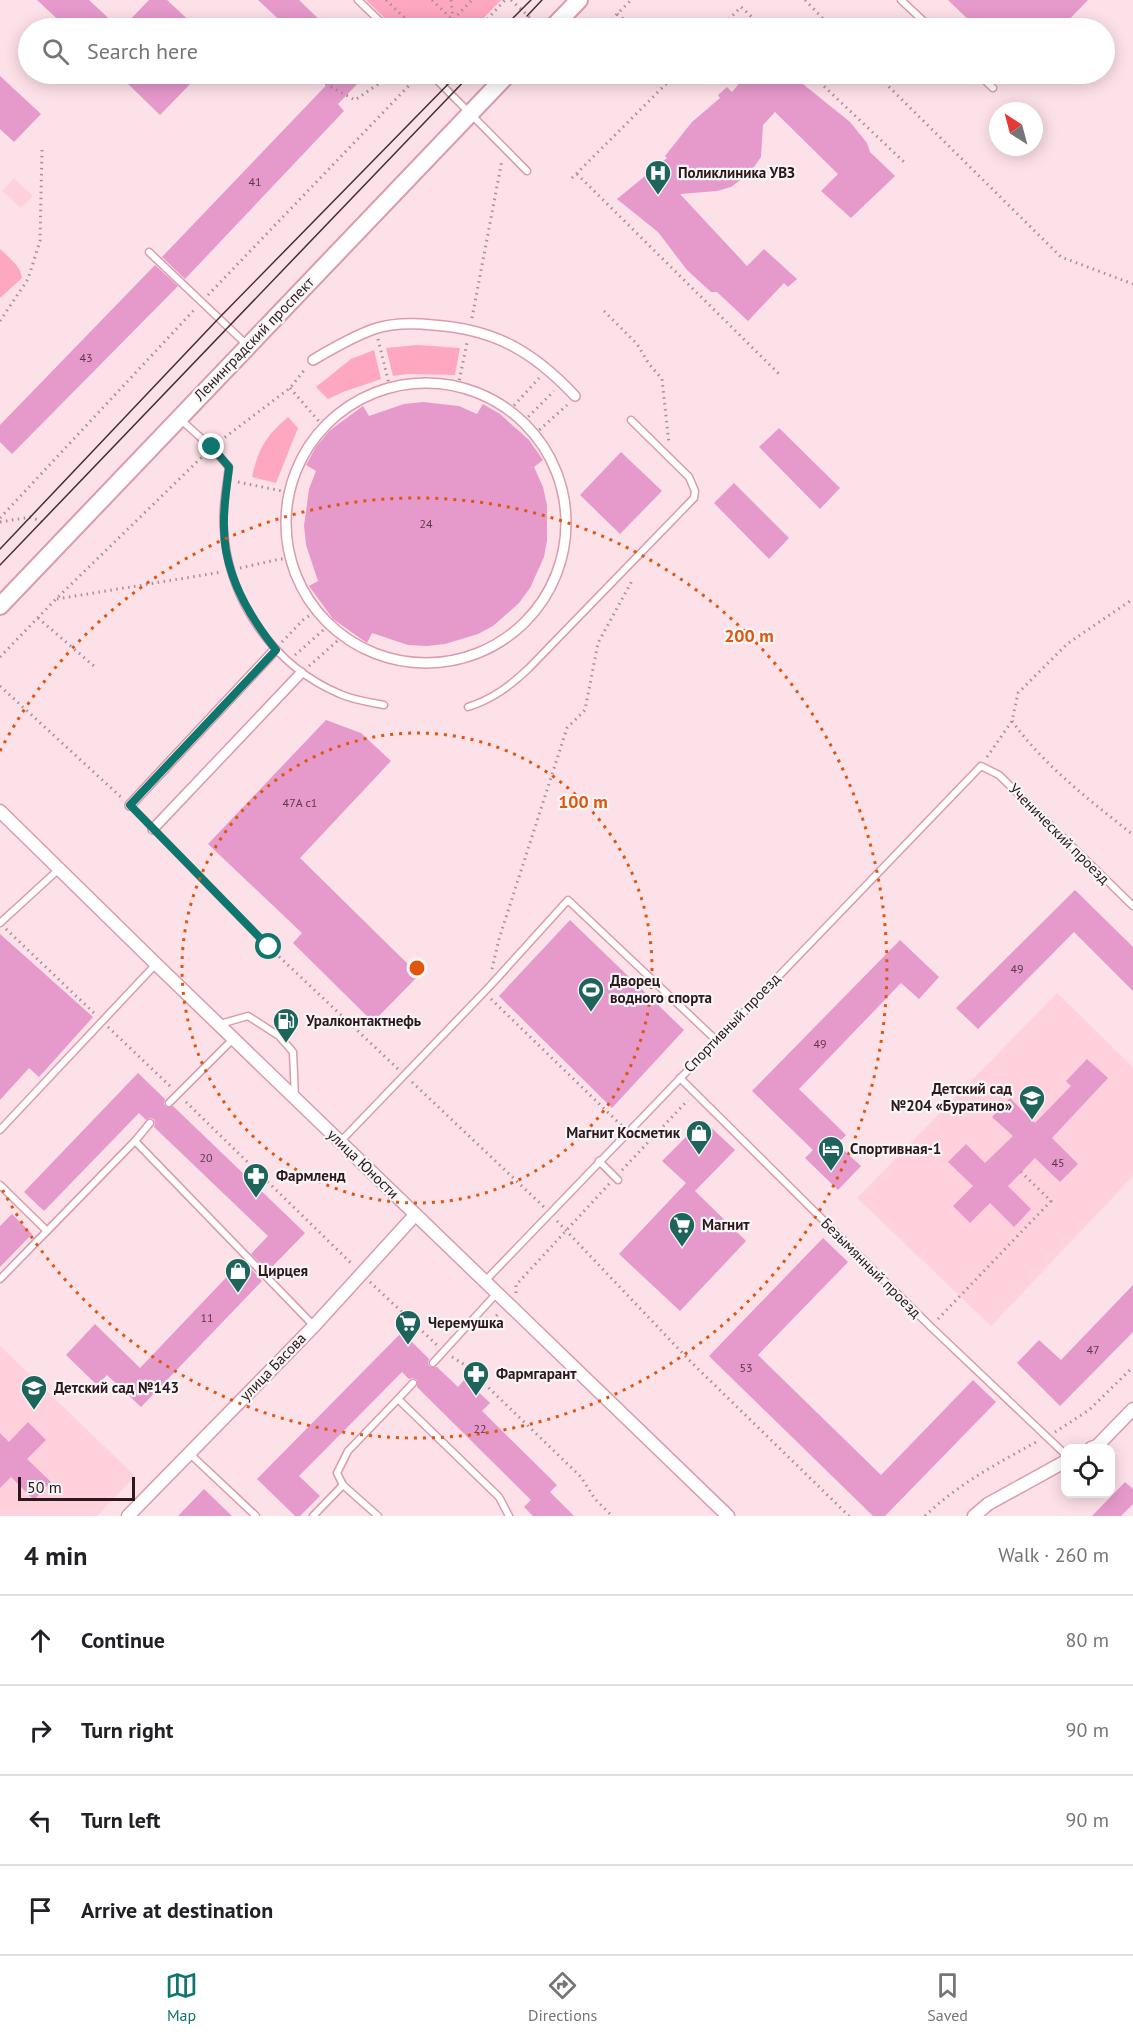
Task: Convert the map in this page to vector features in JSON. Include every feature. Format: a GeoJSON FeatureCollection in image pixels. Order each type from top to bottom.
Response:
{"type":"FeatureCollection","features":[{"type":"Feature","properties":{"kind":"main road"},"geometry":{"type":"LineString","coordinates":[[562,18],[579,0]]}},
{"type":"Feature","properties":{"kind":"main road","name":"Ленинградский проспект"},"geometry":{"type":"LineString","coordinates":[[0,606],[498,84]]}},
{"type":"Feature","properties":{"kind":"street"},"geometry":{"type":"LineString","coordinates":[[313,360],[349,339],[376,328],[398,324],[424,324],[470,329],[494,337],[533,357],[548,368],[575,396]]}},
{"type":"Feature","properties":{"kind":"street"},"geometry":{"type":"LineString","coordinates":[[427,384],[458,386],[496,400],[536,434],[559,477],[567,524],[564,552],[555,580],[541,604],[522,626],[485,650],[465,657],[429,662],[390,659],[343,636],[316,611],[297,582],[289,559],[286,525],[287,492],[308,445],[323,426],[357,402],[390,388],[427,384]]}},
{"type":"Feature","properties":{"kind":"street"},"geometry":{"type":"LineString","coordinates":[[130,805],[276,650]]}},
{"type":"Feature","properties":{"kind":"street"},"geometry":{"type":"LineString","coordinates":[[153,829],[301,672]]}},
{"type":"Feature","properties":{"kind":"street","name":"улица Юности"},"geometry":{"type":"LineString","coordinates":[[0,811],[728,1516]]}},
{"type":"Feature","properties":{"kind":"street","name":"улица Басова"},"geometry":{"type":"LineString","coordinates":[[128,1516],[314,1326],[415,1215]]}},
{"type":"Feature","properties":{"kind":"street"},"geometry":{"type":"LineString","coordinates":[[1099,1444],[1133,1409]]}},
{"type":"Feature","properties":{"kind":"street"},"geometry":{"type":"LineString","coordinates":[[974,1516],[988,1504],[1061,1463]]}},
{"type":"Feature","properties":{"kind":"lane"},"geometry":{"type":"LineString","coordinates":[[358,0],[377,18]]}},
{"type":"Feature","properties":{"kind":"lane"},"geometry":{"type":"LineString","coordinates":[[901,0],[920,18]]}},
{"type":"Feature","properties":{"kind":"lane"},"geometry":{"type":"LineString","coordinates":[[442,84],[527,171]]}},
{"type":"Feature","properties":{"kind":"lane"},"geometry":{"type":"LineString","coordinates":[[989,84],[993,88]]}},
{"type":"Feature","properties":{"kind":"lane"},"geometry":{"type":"LineString","coordinates":[[149,252],[248,346]]}},
{"type":"Feature","properties":{"kind":"lane"},"geometry":{"type":"LineString","coordinates":[[179,418],[212,447],[229,467],[224,506],[224,530],[231,570],[245,605],[258,628],[276,650],[301,672],[341,695],[384,705]]}},
{"type":"Feature","properties":{"kind":"lane"},"geometry":{"type":"LineString","coordinates":[[468,707],[495,696],[516,681],[694,498],[695,491],[688,477],[631,420]]}},
{"type":"Feature","properties":{"kind":"lane","name":"Ученический проезд"},"geometry":{"type":"LineString","coordinates":[[981,766],[999,775],[1133,906]]}},
{"type":"Feature","properties":{"kind":"lane","name":"Спортивный проезд"},"geometry":{"type":"LineString","coordinates":[[485,1282],[627,1131],[981,766]]}},
{"type":"Feature","properties":{"kind":"lane"},"geometry":{"type":"LineString","coordinates":[[0,923],[59,869]]}},
{"type":"Feature","properties":{"kind":"lane"},"geometry":{"type":"LineString","coordinates":[[340,1142],[490,986],[568,900],[716,1040]]}},
{"type":"Feature","properties":{"kind":"lane"},"geometry":{"type":"LineString","coordinates":[[0,1130],[156,964]]}},
{"type":"Feature","properties":{"kind":"lane"},"geometry":{"type":"LineString","coordinates":[[219,1024],[248,1016],[279,1036],[293,1052],[295,1098]]}},
{"type":"Feature","properties":{"kind":"lane"},"geometry":{"type":"LineString","coordinates":[[170,1103],[234,1038]]}},
{"type":"Feature","properties":{"kind":"lane","name":"Безымянный проезд"},"geometry":{"type":"LineString","coordinates":[[680,1078],[931,1327],[1061,1451]]}},
{"type":"Feature","properties":{"kind":"lane"},"geometry":{"type":"LineString","coordinates":[[0,1279],[150,1124]]}},
{"type":"Feature","properties":{"kind":"lane"},"geometry":{"type":"LineString","coordinates":[[135,1141],[314,1326]]}},
{"type":"Feature","properties":{"kind":"lane"},"geometry":{"type":"LineString","coordinates":[[599,1161],[617,1179]]}},
{"type":"Feature","properties":{"kind":"lane"},"geometry":{"type":"LineString","coordinates":[[0,1185],[47,1231]]}},
{"type":"Feature","properties":{"kind":"lane"},"geometry":{"type":"LineString","coordinates":[[433,1363],[497,1293]]}},
{"type":"Feature","properties":{"kind":"lane"},"geometry":{"type":"LineString","coordinates":[[378,1516],[343,1485],[337,1473],[348,1451],[413,1383]]}},
{"type":"Feature","properties":{"kind":"lane"},"geometry":{"type":"LineString","coordinates":[[398,1399],[498,1497],[509,1516]]}},
{"type":"Feature","properties":{"kind":"lane"},"geometry":{"type":"LineString","coordinates":[[189,1453],[256,1516]]}},
{"type":"Feature","properties":{"kind":"lane"},"geometry":{"type":"LineString","coordinates":[[313,1516],[343,1485]]}},
{"type":"Feature","properties":{"kind":"path"},"geometry":{"type":"LineString","coordinates":[[386,0],[405,18]]}},
{"type":"Feature","properties":{"kind":"path"},"geometry":{"type":"LineString","coordinates":[[432,0],[451,18]]}},
{"type":"Feature","properties":{"kind":"path"},"geometry":{"type":"LineString","coordinates":[[451,0],[453,18]]}},
{"type":"Feature","properties":{"kind":"path"},"geometry":{"type":"LineString","coordinates":[[455,18],[472,0]]}},
{"type":"Feature","properties":{"kind":"path"},"geometry":{"type":"LineString","coordinates":[[488,18],[505,0]]}},
{"type":"Feature","properties":{"kind":"path"},"geometry":{"type":"LineString","coordinates":[[511,0],[530,18]]}},
{"type":"Feature","properties":{"kind":"path"},"geometry":{"type":"LineString","coordinates":[[613,18],[631,0]]}},
{"type":"Feature","properties":{"kind":"path"},"geometry":{"type":"LineString","coordinates":[[805,0],[822,18]]}},
{"type":"Feature","properties":{"kind":"path"},"geometry":{"type":"LineString","coordinates":[[730,18],[741,7],[753,18]]}},
{"type":"Feature","properties":{"kind":"path"},"geometry":{"type":"LineString","coordinates":[[617,14],[622,18]]}},
{"type":"Feature","properties":{"kind":"path"},"geometry":{"type":"LineString","coordinates":[[326,84],[355,100],[378,84]]}},
{"type":"Feature","properties":{"kind":"path"},"geometry":{"type":"LineString","coordinates":[[573,178],[666,84]]}},
{"type":"Feature","properties":{"kind":"path"},"geometry":{"type":"LineString","coordinates":[[822,84],[904,162]]}},
{"type":"Feature","properties":{"kind":"path"},"geometry":{"type":"LineString","coordinates":[[886,84],[1014,208],[1060,257],[1133,284]]}},
{"type":"Feature","properties":{"kind":"path"},"geometry":{"type":"LineString","coordinates":[[470,329],[504,149]]}},
{"type":"Feature","properties":{"kind":"path"},"geometry":{"type":"LineString","coordinates":[[0,321],[28,279],[40,241],[42,150]]}},
{"type":"Feature","properties":{"kind":"path"},"geometry":{"type":"LineString","coordinates":[[577,174],[779,374]]}},
{"type":"Feature","properties":{"kind":"path"},"geometry":{"type":"LineString","coordinates":[[604,311],[637,345],[662,379],[669,458]]}},
{"type":"Feature","properties":{"kind":"path"},"geometry":{"type":"LineString","coordinates":[[380,349],[390,388]]}},
{"type":"Feature","properties":{"kind":"path"},"geometry":{"type":"LineString","coordinates":[[458,386],[466,349]]}},
{"type":"Feature","properties":{"kind":"path"},"geometry":{"type":"LineString","coordinates":[[0,657],[212,447],[290,388],[313,360]]}},
{"type":"Feature","properties":{"kind":"path"},"geometry":{"type":"LineString","coordinates":[[510,410],[537,380]]}},
{"type":"Feature","properties":{"kind":"path"},"geometry":{"type":"LineString","coordinates":[[290,388],[323,426]]}},
{"type":"Feature","properties":{"kind":"path"},"geometry":{"type":"LineString","coordinates":[[524,422],[551,394]]}},
{"type":"Feature","properties":{"kind":"path"},"geometry":{"type":"LineString","coordinates":[[536,434],[563,408]]}},
{"type":"Feature","properties":{"kind":"path"},"geometry":{"type":"LineString","coordinates":[[248,484],[287,492]]}},
{"type":"Feature","properties":{"kind":"path"},"geometry":{"type":"LineString","coordinates":[[0,522],[31,517],[42,522]]}},
{"type":"Feature","properties":{"kind":"path"},"geometry":{"type":"LineString","coordinates":[[250,565],[289,559]]}},
{"type":"Feature","properties":{"kind":"path"},"geometry":{"type":"LineString","coordinates":[[55,600],[231,570]]}},
{"type":"Feature","properties":{"kind":"path"},"geometry":{"type":"LineString","coordinates":[[627,1131],[491,998],[490,986],[499,939],[567,728],[585,710],[598,643],[633,579]]}},
{"type":"Feature","properties":{"kind":"path"},"geometry":{"type":"LineString","coordinates":[[981,766],[1012,721],[1018,693],[1067,644],[1133,599]]}},
{"type":"Feature","properties":{"kind":"path"},"geometry":{"type":"LineString","coordinates":[[287,636],[316,611]]}},
{"type":"Feature","properties":{"kind":"path"},"geometry":{"type":"LineString","coordinates":[[38,618],[95,667]]}},
{"type":"Feature","properties":{"kind":"path"},"geometry":{"type":"LineString","coordinates":[[300,651],[329,625]]}},
{"type":"Feature","properties":{"kind":"path"},"geometry":{"type":"LineString","coordinates":[[313,664],[343,636]]}},
{"type":"Feature","properties":{"kind":"path"},"geometry":{"type":"LineString","coordinates":[[0,686],[130,805]]}},
{"type":"Feature","properties":{"kind":"path"},"geometry":{"type":"LineString","coordinates":[[1012,721],[1024,738],[1055,770],[1133,835]]}},
{"type":"Feature","properties":{"kind":"path"},"geometry":{"type":"LineString","coordinates":[[153,829],[269,947],[550,1212],[692,1364],[849,1516]]}},
{"type":"Feature","properties":{"kind":"path"},"geometry":{"type":"LineString","coordinates":[[0,923],[443,1351],[465,1365],[535,1431],[581,1478],[595,1499],[612,1516]]}},
{"type":"Feature","properties":{"kind":"path"},"geometry":{"type":"LineString","coordinates":[[478,1326],[485,1318],[492,1320],[508,1304],[517,1292],[516,1286],[695,1093]]}},
{"type":"Feature","properties":{"kind":"path"},"geometry":{"type":"LineString","coordinates":[[931,1327],[1052,1201],[1021,1172]]}},
{"type":"Feature","properties":{"kind":"path"},"geometry":{"type":"LineString","coordinates":[[925,1516],[941,1501],[984,1470],[1047,1437],[1089,1410],[1133,1367]]}},
{"type":"Feature","properties":{"kind":"shaded area"},"geometry":{"type":"Polygon","coordinates":[[[366,0],[501,0],[484,18],[385,18],[366,0]]]}},
{"type":"Feature","properties":{"kind":"shaded area"},"geometry":{"type":"Polygon","coordinates":[[[14,178],[33,196],[21,208],[2,191],[14,178]]]}},
{"type":"Feature","properties":{"kind":"shaded area"},"geometry":{"type":"Polygon","coordinates":[[[0,249],[17,266],[22,278],[0,298],[0,249]]]}},
{"type":"Feature","properties":{"kind":"shaded area"},"geometry":{"type":"Polygon","coordinates":[[[418,345],[460,348],[455,375],[393,376],[386,348],[418,345]]]}},
{"type":"Feature","properties":{"kind":"shaded area"},"geometry":{"type":"Polygon","coordinates":[[[374,350],[381,379],[328,399],[316,387],[351,359],[374,350]]]}},
{"type":"Feature","properties":{"kind":"shaded area"},"geometry":{"type":"Polygon","coordinates":[[[288,417],[298,428],[276,483],[252,477],[264,444],[274,430],[288,417]]]}},
{"type":"Feature","properties":{"kind":"shaded area","name":"Детский сад №204 «Буратино»"},"geometry":{"type":"Polygon","coordinates":[[[1057,993],[1133,1067],[1133,1176],[991,1326],[857,1198],[1057,993]]]}},
{"type":"Feature","properties":{"kind":"shaded area","name":"Детский сад №143"},"geometry":{"type":"Polygon","coordinates":[[[0,1346],[135,1476],[97,1516],[0,1516],[0,1346]]]}},
{"type":"Feature","properties":{"kind":"building"},"geometry":{"type":"Polygon","coordinates":[[[37,0],[89,0],[108,18],[56,18],[37,0]]]}},
{"type":"Feature","properties":{"kind":"building"},"geometry":{"type":"Polygon","coordinates":[[[149,0],[167,0],[186,18],[132,18],[149,0]]]}},
{"type":"Feature","properties":{"kind":"building"},"geometry":{"type":"Polygon","coordinates":[[[258,0],[299,0],[318,18],[277,18],[258,0]]]}},
{"type":"Feature","properties":{"kind":"building"},"geometry":{"type":"Polygon","coordinates":[[[948,0],[1088,0],[1071,18],[967,18],[948,0]]]}},
{"type":"Feature","properties":{"kind":"building"},"geometry":{"type":"Polygon","coordinates":[[[0,76],[41,114],[14,142],[0,129],[0,76]]]}},
{"type":"Feature","properties":{"kind":"building"},"geometry":{"type":"Polygon","coordinates":[[[128,84],[190,84],[160,115],[128,84]]]}},
{"type":"Feature","properties":{"kind":"building"},"geometry":{"type":"Polygon","coordinates":[[[327,84],[357,84],[338,104],[344,111],[185,279],[162,257],[327,84]]]}},
{"type":"Feature","properties":{"kind":"building","name":"Поликлиника УВЗ"},"geometry":{"type":"Polygon","coordinates":[[[739,84],[803,84],[850,122],[867,143],[870,152],[895,176],[851,218],[821,191],[838,174],[775,112],[763,125],[761,157],[749,174],[731,187],[717,191],[680,194],[747,266],[764,249],[797,279],[788,287],[784,283],[748,321],[717,292],[711,292],[687,270],[658,232],[617,199],[667,158],[665,156],[692,122],[720,98],[718,95],[727,87],[732,92],[739,84]]]}},
{"type":"Feature","properties":{"kind":"building"},"geometry":{"type":"Polygon","coordinates":[[[155,265],[178,286],[12,454],[0,442],[0,425],[155,265]]]}},
{"type":"Feature","properties":{"kind":"building"},"geometry":{"type":"Polygon","coordinates":[[[423,402],[459,406],[477,414],[483,404],[500,414],[529,440],[543,460],[534,467],[543,487],[547,505],[547,540],[544,557],[530,588],[519,603],[493,626],[478,634],[445,644],[427,646],[408,645],[372,633],[367,643],[333,619],[309,586],[318,581],[306,545],[304,526],[309,489],[316,471],[306,465],[316,447],[329,431],[363,406],[369,416],[404,404],[423,402]]]}},
{"type":"Feature","properties":{"kind":"building"},"geometry":{"type":"Polygon","coordinates":[[[779,428],[840,488],[820,509],[759,447],[779,428]]]}},
{"type":"Feature","properties":{"kind":"building"},"geometry":{"type":"Polygon","coordinates":[[[621,452],[662,491],[620,534],[580,495],[621,452]]]}},
{"type":"Feature","properties":{"kind":"building"},"geometry":{"type":"Polygon","coordinates":[[[734,483],[789,538],[769,559],[714,503],[734,483]]]}},
{"type":"Feature","properties":{"kind":"building"},"geometry":{"type":"Polygon","coordinates":[[[326,720],[361,733],[391,761],[300,858],[419,975],[373,1022],[293,943],[302,933],[208,844],[326,720]]]}},
{"type":"Feature","properties":{"kind":"building"},"geometry":{"type":"Polygon","coordinates":[[[1075,890],[1133,947],[1133,991],[1074,932],[978,1029],[956,1008],[1075,890]]]}},
{"type":"Feature","properties":{"kind":"building","name":"Дворец водного спорта"},"geometry":{"type":"Polygon","coordinates":[[[570,920],[684,1030],[612,1108],[499,996],[570,920]]]}},
{"type":"Feature","properties":{"kind":"building"},"geometry":{"type":"Polygon","coordinates":[[[0,934],[93,1017],[39,1077],[29,1068],[0,1100],[0,934]]]}},
{"type":"Feature","properties":{"kind":"building"},"geometry":{"type":"Polygon","coordinates":[[[900,940],[939,977],[919,999],[901,983],[799,1089],[846,1135],[837,1144],[861,1166],[838,1190],[805,1158],[813,1150],[752,1091],[900,940]]]}},
{"type":"Feature","properties":{"kind":"building"},"geometry":{"type":"Polygon","coordinates":[[[1087,1059],[1108,1078],[1052,1138],[1078,1164],[1060,1182],[1035,1158],[1008,1186],[1031,1209],[1014,1227],[990,1203],[970,1223],[953,1206],[973,1186],[948,1162],[966,1144],[985,1163],[1013,1136],[992,1117],[1010,1098],[1035,1123],[1071,1086],[1066,1081],[1087,1059]]]}},
{"type":"Feature","properties":{"kind":"building"},"geometry":{"type":"Polygon","coordinates":[[[138,1073],[165,1099],[166,1107],[173,1106],[305,1233],[268,1271],[251,1254],[268,1236],[154,1127],[154,1119],[146,1120],[139,1113],[44,1211],[24,1192],[138,1073]]]}},
{"type":"Feature","properties":{"kind":"building","name":"Магнит"},"geometry":{"type":"Polygon","coordinates":[[[703,1120],[735,1150],[695,1191],[746,1241],[680,1311],[619,1254],[686,1183],[662,1161],[703,1120]]]}},
{"type":"Feature","properties":{"kind":"building"},"geometry":{"type":"Polygon","coordinates":[[[12,1214],[32,1234],[0,1267],[0,1226],[12,1214]]]}},
{"type":"Feature","properties":{"kind":"building"},"geometry":{"type":"Polygon","coordinates":[[[823,1238],[848,1262],[758,1355],[881,1475],[973,1380],[996,1402],[885,1516],[873,1516],[709,1356],[823,1238]]]}},
{"type":"Feature","properties":{"kind":"building"},"geometry":{"type":"Polygon","coordinates":[[[244,1261],[262,1281],[141,1407],[107,1375],[97,1385],[66,1355],[95,1324],[140,1368],[244,1261]]]}},
{"type":"Feature","properties":{"kind":"building"},"geometry":{"type":"Polygon","coordinates":[[[1133,1285],[1133,1332],[1060,1406],[1017,1363],[1039,1340],[1061,1360],[1133,1285]]]}},
{"type":"Feature","properties":{"kind":"building"},"geometry":{"type":"Polygon","coordinates":[[[402,1332],[429,1359],[430,1367],[437,1367],[458,1387],[465,1379],[490,1403],[482,1411],[557,1485],[550,1492],[574,1516],[533,1516],[524,1507],[531,1500],[417,1387],[417,1380],[409,1379],[402,1372],[299,1476],[320,1496],[300,1516],[295,1516],[257,1479],[402,1332]]]}},
{"type":"Feature","properties":{"kind":"building"},"geometry":{"type":"Polygon","coordinates":[[[28,1422],[46,1440],[27,1459],[51,1482],[34,1500],[11,1477],[0,1488],[0,1433],[9,1442],[28,1422]]]}},
{"type":"Feature","properties":{"kind":"building"},"geometry":{"type":"Polygon","coordinates":[[[1125,1482],[1133,1489],[1133,1504],[1121,1516],[1092,1516],[1109,1498],[1115,1498],[1115,1492],[1125,1482]]]}},
{"type":"Feature","properties":{"kind":"building"},"geometry":{"type":"Polygon","coordinates":[[[204,1489],[232,1516],[178,1516],[204,1489]]]}},
{"type":"Feature","properties":{"kind":"tram line"},"geometry":{"type":"LineString","coordinates":[[513,18],[531,0]]}},
{"type":"Feature","properties":{"kind":"tram line"},"geometry":{"type":"LineString","coordinates":[[527,16],[542,0]]}},
{"type":"Feature","properties":{"kind":"tram line"},"geometry":{"type":"LineString","coordinates":[[0,549],[219,318],[448,84]]}},
{"type":"Feature","properties":{"kind":"tram line"},"geometry":{"type":"LineString","coordinates":[[0,565],[461,84]]}},
{"type":"Feature","properties":{"kind":"place","name":"Поликлиника УВЗ"},"geometry":{"type":"Point","coordinates":[658,196]}},
{"type":"Feature","properties":{"kind":"place","name":"Дворец водного спорта"},"geometry":{"type":"Point","coordinates":[591,1013]}},
{"type":"Feature","properties":{"kind":"place","name":"Уралконтактнефь"},"geometry":{"type":"Point","coordinates":[286,1044]}},
{"type":"Feature","properties":{"kind":"place","name":"Детский сад №204 «Буратино»"},"geometry":{"type":"Point","coordinates":[1032,1121]}},
{"type":"Feature","properties":{"kind":"place","name":"Магнит Косметик"},"geometry":{"type":"Point","coordinates":[699,1156]}},
{"type":"Feature","properties":{"kind":"place","name":"Спортивная-1"},"geometry":{"type":"Point","coordinates":[831,1172]}},
{"type":"Feature","properties":{"kind":"place","name":"Фармленд"},"geometry":{"type":"Point","coordinates":[256,1199]}},
{"type":"Feature","properties":{"kind":"place","name":"Магнит"},"geometry":{"type":"Point","coordinates":[682,1248]}},
{"type":"Feature","properties":{"kind":"place","name":"Цирцея"},"geometry":{"type":"Point","coordinates":[238,1294]}},
{"type":"Feature","properties":{"kind":"place","name":"Черемушка"},"geometry":{"type":"Point","coordinates":[408,1346]}},
{"type":"Feature","properties":{"kind":"place","name":"Фармгарант"},"geometry":{"type":"Point","coordinates":[476,1397]}},
{"type":"Feature","properties":{"kind":"place","name":"Детский сад №143"},"geometry":{"type":"Point","coordinates":[34,1411]}},
{"type":"Feature","properties":{"kind":"route"},"geometry":{"type":"LineString","coordinates":[[212,447],[229,467],[224,506],[224,530],[231,570],[245,605],[258,628],[276,650],[130,805],[269,947]]}}]}
